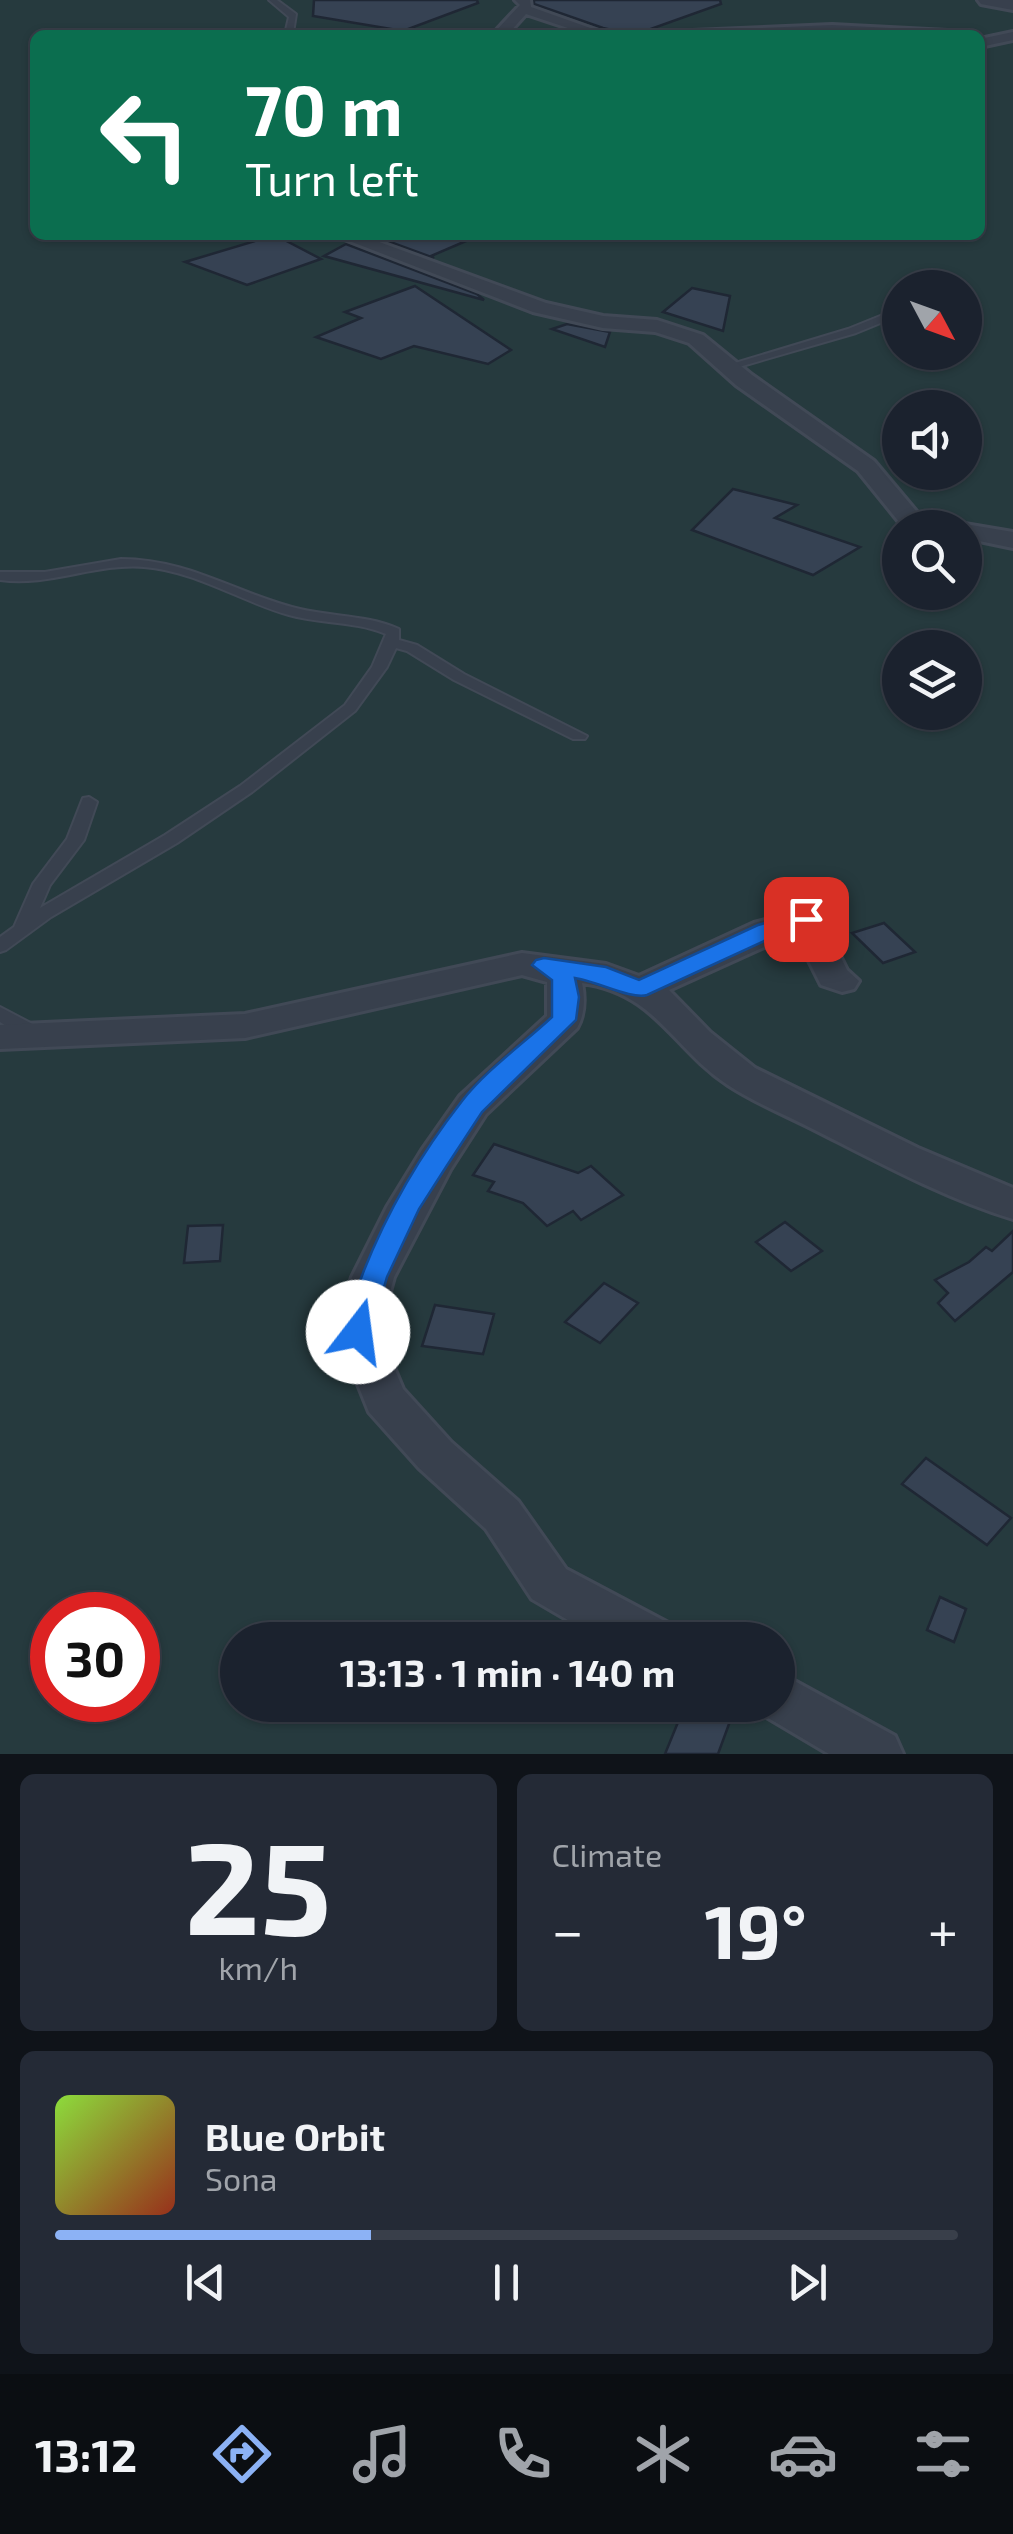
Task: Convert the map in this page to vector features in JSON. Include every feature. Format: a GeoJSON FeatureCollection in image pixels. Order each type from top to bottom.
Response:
{"type":"FeatureCollection","features":[{"type":"Feature","properties":{"kind":"street"},"geometry":{"type":"LineString","coordinates":[[987,0],[1013,2]]}},
{"type":"Feature","properties":{"kind":"street"},"geometry":{"type":"LineString","coordinates":[[503,30],[523,4],[590,30]]}},
{"type":"Feature","properties":{"kind":"street"},"geometry":{"type":"LineString","coordinates":[[792,30],[865,30]]}},
{"type":"Feature","properties":{"kind":"street"},"geometry":{"type":"LineString","coordinates":[[356,240],[540,308],[576,318],[676,330],[696,340],[866,466],[902,510]]}},
{"type":"Feature","properties":{"kind":"street"},"geometry":{"type":"LineString","coordinates":[[982,535],[1013,540]]}},
{"type":"Feature","properties":{"kind":"street"},"geometry":{"type":"LineString","coordinates":[[639,990],[766,930],[806,919],[833,977],[842,981]]}},
{"type":"Feature","properties":{"kind":"street"},"geometry":{"type":"LineString","coordinates":[[16,1035],[245,1026],[522,964],[606,975],[662,1000],[697,1041],[742,1077],[904,1158],[1013,1204]]}},
{"type":"Feature","properties":{"kind":"street"},"geometry":{"type":"LineString","coordinates":[[544,965],[563,977],[567,997],[564,1020],[473,1105],[436,1160],[407,1206],[373,1277],[358,1332],[385,1398],[434,1455],[502,1515],[549,1584],[615,1622]]}},
{"type":"Feature","properties":{"kind":"street"},"geometry":{"type":"LineString","coordinates":[[795,1706],[877,1754]]}},
{"type":"Feature","properties":{"kind":"lane"},"geometry":{"type":"LineString","coordinates":[[273,0],[293,16],[290,30]]}},
{"type":"Feature","properties":{"kind":"lane"},"geometry":{"type":"LineString","coordinates":[[728,367],[882,318]]}},
{"type":"Feature","properties":{"kind":"lane"},"geometry":{"type":"LineString","coordinates":[[0,576],[19,580],[120,563],[148,564],[179,570],[296,612],[374,622],[394,632],[379,668],[350,708],[246,789],[0,946]]}},
{"type":"Feature","properties":{"kind":"lane"},"geometry":{"type":"LineString","coordinates":[[391,642],[412,648],[458,677],[579,736]]}},
{"type":"Feature","properties":{"kind":"lane"},"geometry":{"type":"LineString","coordinates":[[22,930],[42,884],[75,840],[89,802]]}},
{"type":"Feature","properties":{"kind":"lane"},"geometry":{"type":"LineString","coordinates":[[0,1013],[16,1035]]}},
{"type":"Feature","properties":{"kind":"green space"},"geometry":{"type":"Polygon","coordinates":[[[0,0],[1013,0],[1013,1754],[0,1754],[0,0]]]}},
{"type":"Feature","properties":{"kind":"building"},"geometry":{"type":"Polygon","coordinates":[[[314,0],[478,3],[406,30],[313,16],[314,0]]]}},
{"type":"Feature","properties":{"kind":"building"},"geometry":{"type":"Polygon","coordinates":[[[534,0],[720,0],[721,4],[648,30],[612,30],[534,4],[534,0]]]}},
{"type":"Feature","properties":{"kind":"building"},"geometry":{"type":"Polygon","coordinates":[[[258,240],[285,240],[321,259],[247,285],[185,262],[258,240]]]}},
{"type":"Feature","properties":{"kind":"building"},"geometry":{"type":"Polygon","coordinates":[[[385,240],[468,240],[431,256],[434,258],[385,240]]]}},
{"type":"Feature","properties":{"kind":"building"},"geometry":{"type":"Polygon","coordinates":[[[346,244],[477,294],[484,300],[324,256],[346,244]]]}},
{"type":"Feature","properties":{"kind":"building"},"geometry":{"type":"Polygon","coordinates":[[[415,286],[511,350],[488,364],[414,346],[381,359],[316,337],[361,318],[345,312],[415,286]]]}},
{"type":"Feature","properties":{"kind":"building"},"geometry":{"type":"Polygon","coordinates":[[[692,288],[730,296],[723,331],[663,312],[692,288]]]}},
{"type":"Feature","properties":{"kind":"building"},"geometry":{"type":"Polygon","coordinates":[[[567,324],[610,332],[605,347],[552,329],[567,324]]]}},
{"type":"Feature","properties":{"kind":"building"},"geometry":{"type":"Polygon","coordinates":[[[733,489],[797,505],[775,518],[860,547],[813,575],[692,530],[733,489]]]}},
{"type":"Feature","properties":{"kind":"building"},"geometry":{"type":"Polygon","coordinates":[[[884,923],[915,952],[883,963],[852,933],[884,923]]]}},
{"type":"Feature","properties":{"kind":"building"},"geometry":{"type":"Polygon","coordinates":[[[494,1144],[578,1173],[591,1166],[623,1195],[581,1220],[573,1211],[547,1226],[523,1203],[488,1191],[494,1182],[473,1175],[494,1144]]]}},
{"type":"Feature","properties":{"kind":"building"},"geometry":{"type":"Polygon","coordinates":[[[785,1222],[822,1251],[791,1271],[756,1242],[785,1222]]]}},
{"type":"Feature","properties":{"kind":"building"},"geometry":{"type":"Polygon","coordinates":[[[223,1225],[220,1261],[184,1263],[188,1226],[223,1225]]]}},
{"type":"Feature","properties":{"kind":"building"},"geometry":{"type":"Polygon","coordinates":[[[1013,1231],[1013,1272],[955,1321],[938,1303],[948,1293],[935,1280],[969,1262],[986,1247],[992,1251],[1013,1231]]]}},
{"type":"Feature","properties":{"kind":"building"},"geometry":{"type":"Polygon","coordinates":[[[604,1283],[638,1303],[600,1343],[565,1322],[604,1283]]]}},
{"type":"Feature","properties":{"kind":"building"},"geometry":{"type":"Polygon","coordinates":[[[435,1305],[494,1314],[483,1354],[422,1346],[435,1305]]]}},
{"type":"Feature","properties":{"kind":"building"},"geometry":{"type":"Polygon","coordinates":[[[926,1458],[1011,1518],[987,1545],[902,1484],[926,1458]]]}},
{"type":"Feature","properties":{"kind":"building"},"geometry":{"type":"Polygon","coordinates":[[[940,1597],[966,1609],[954,1642],[927,1630],[940,1597]]]}},
{"type":"Feature","properties":{"kind":"building"},"geometry":{"type":"Polygon","coordinates":[[[678,1722],[730,1722],[718,1754],[665,1754],[678,1722]]]}},
{"type":"Feature","properties":{"kind":"route"},"geometry":{"type":"LineString","coordinates":[[358,1332],[373,1277],[407,1206],[436,1160],[473,1105],[564,1020],[567,997],[563,977],[544,965],[606,975],[639,990],[766,930],[806,919]]}}]}
